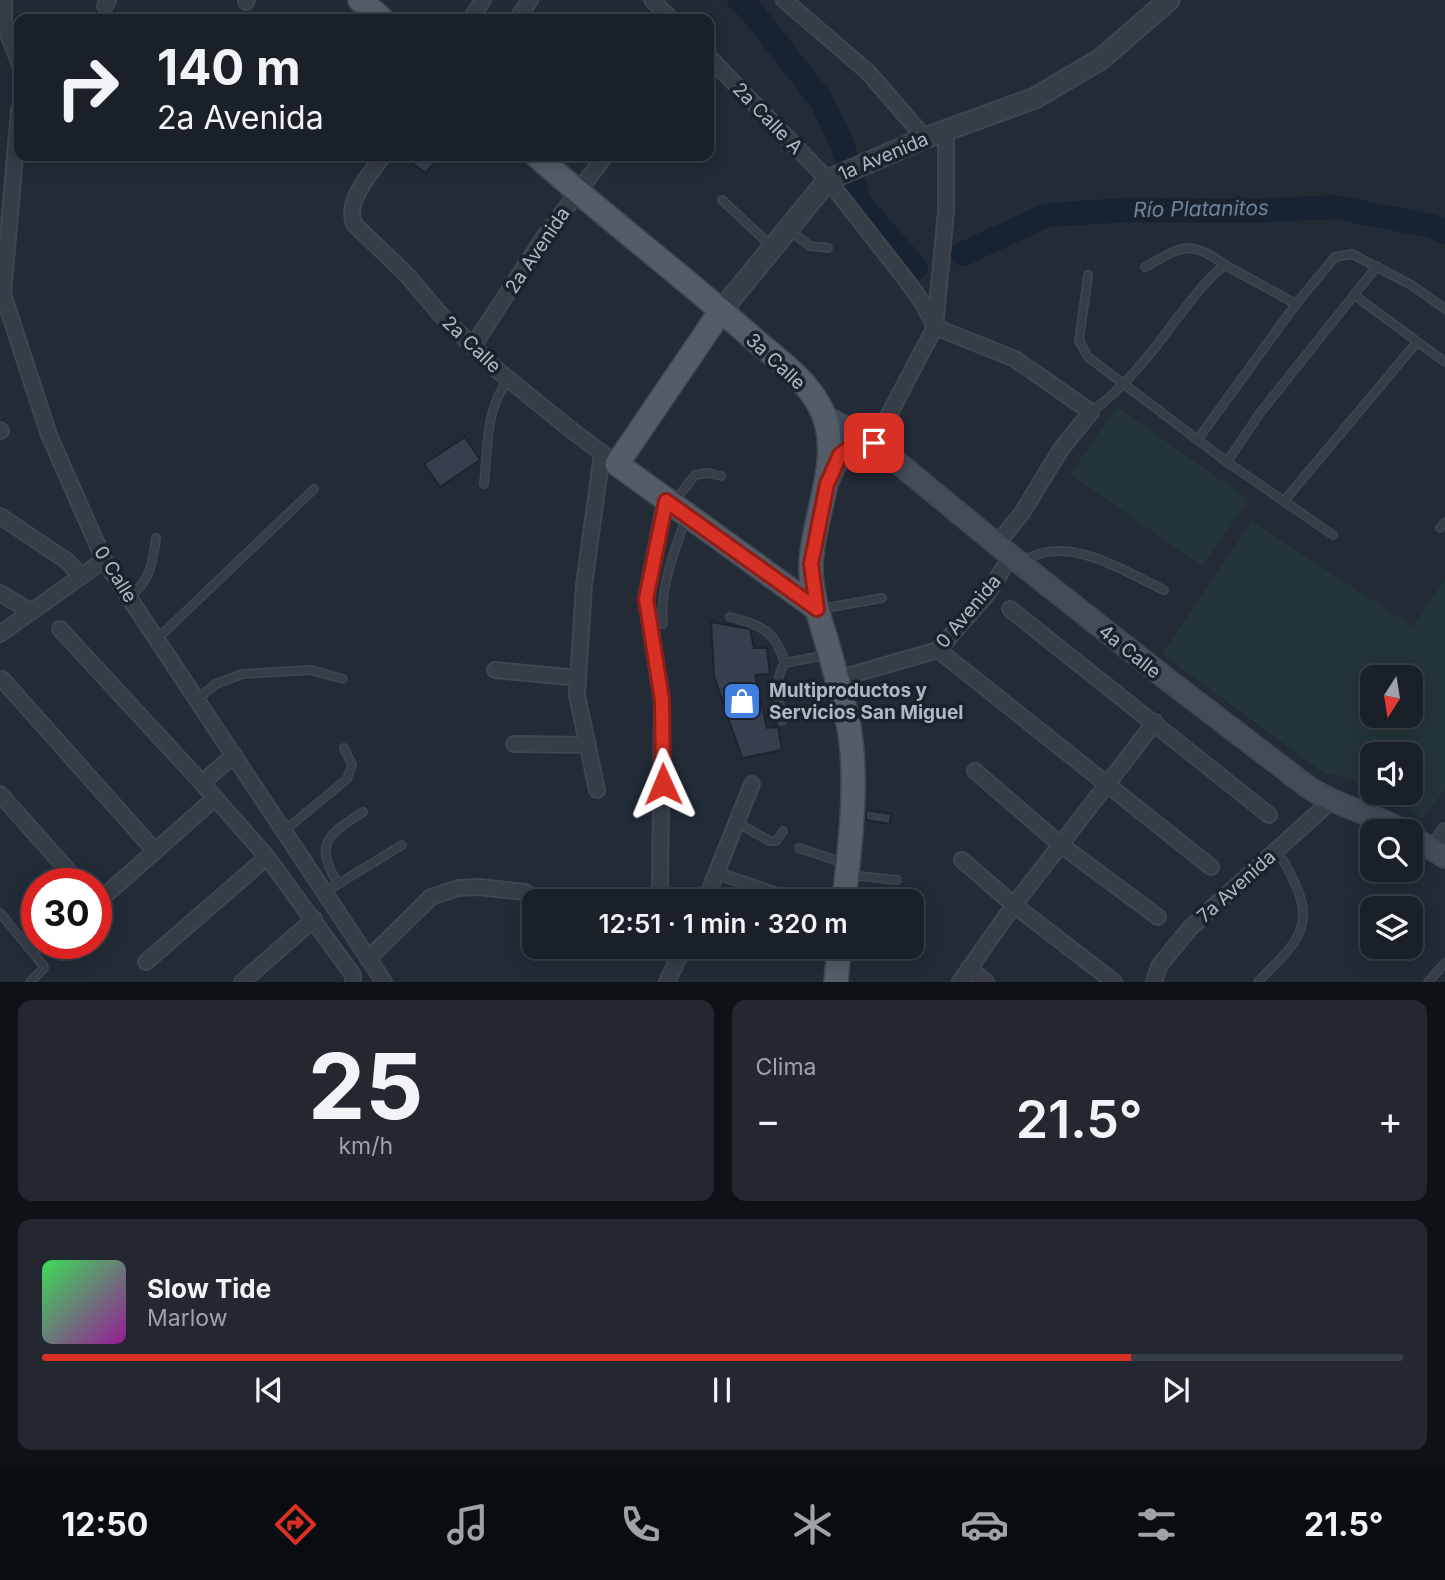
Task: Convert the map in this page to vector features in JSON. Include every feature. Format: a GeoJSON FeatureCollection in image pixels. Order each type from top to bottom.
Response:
{"type":"FeatureCollection","features":[{"type":"Feature","properties":{"kind":"main road"},"geometry":{"type":"LineString","coordinates":[[360,0],[376,14]]}},
{"type":"Feature","properties":{"kind":"main road","name":"3a Calle"},"geometry":{"type":"LineString","coordinates":[[543,161],[721,310],[801,381],[826,417]]}},
{"type":"Feature","properties":{"kind":"main road","name":"1a Avenida"},"geometry":{"type":"LineString","coordinates":[[610,459],[721,310]]}},
{"type":"Feature","properties":{"kind":"main road"},"geometry":{"type":"LineString","coordinates":[[826,417],[827,484],[811,564],[817,609],[848,726],[852,761],[851,833],[846,889]]}},
{"type":"Feature","properties":{"kind":"main road","name":"4a Calle"},"geometry":{"type":"LineString","coordinates":[[826,417],[874,443],[1009,555],[1308,787],[1331,801],[1381,819]]}},
{"type":"Feature","properties":{"kind":"main road"},"geometry":{"type":"LineString","coordinates":[[827,484],[840,455],[854,444],[874,443]]}},
{"type":"Feature","properties":{"kind":"main road"},"geometry":{"type":"LineString","coordinates":[[610,459],[817,609]]}},
{"type":"Feature","properties":{"kind":"main road"},"geometry":{"type":"LineString","coordinates":[[1423,843],[1439,853]]}},
{"type":"Feature","properties":{"kind":"main road"},"geometry":{"type":"LineString","coordinates":[[836,982],[838,959]]}},
{"type":"Feature","properties":{"kind":"street"},"geometry":{"type":"LineString","coordinates":[[4,0],[4,24],[14,49]]}},
{"type":"Feature","properties":{"kind":"street"},"geometry":{"type":"LineString","coordinates":[[652,0],[666,14]]}},
{"type":"Feature","properties":{"kind":"street"},"geometry":{"type":"LineString","coordinates":[[784,0],[868,72],[925,138]]}},
{"type":"Feature","properties":{"kind":"street","name":"1a Avenida"},"geometry":{"type":"LineString","coordinates":[[721,310],[830,179],[925,138],[1035,98],[1101,59],[1169,0]]}},
{"type":"Feature","properties":{"kind":"street","name":"2a Calle A"},"geometry":{"type":"LineString","coordinates":[[714,62],[830,179],[924,305],[935,327]]}},
{"type":"Feature","properties":{"kind":"street"},"geometry":{"type":"LineString","coordinates":[[874,443],[935,327],[946,212],[946,130]]}},
{"type":"Feature","properties":{"kind":"street","name":"0 Calle"},"geometry":{"type":"LineString","coordinates":[[15,161],[3,294],[49,435],[104,560],[384,982]]}},
{"type":"Feature","properties":{"kind":"street","name":"2a Calle"},"geometry":{"type":"LineString","coordinates":[[380,161],[352,204],[354,224],[407,275],[440,314],[473,346],[509,379],[610,459]]}},
{"type":"Feature","properties":{"kind":"street","name":"2a Avenida"},"geometry":{"type":"LineString","coordinates":[[473,346],[542,240],[601,161]]}},
{"type":"Feature","properties":{"kind":"street"},"geometry":{"type":"LineString","coordinates":[[935,327],[1015,359],[1091,412]]}},
{"type":"Feature","properties":{"kind":"street","name":"0 Avenida"},"geometry":{"type":"LineString","coordinates":[[837,679],[938,650],[988,593],[1009,555],[1022,513],[1061,449],[1091,412]]}},
{"type":"Feature","properties":{"kind":"street"},"geometry":{"type":"LineString","coordinates":[[597,790],[577,695],[584,585],[610,459]]}},
{"type":"Feature","properties":{"kind":"street"},"geometry":{"type":"LineString","coordinates":[[659,889],[662,700],[646,599],[675,508]]}},
{"type":"Feature","properties":{"kind":"street"},"geometry":{"type":"LineString","coordinates":[[0,516],[67,561],[81,576]]}},
{"type":"Feature","properties":{"kind":"street"},"geometry":{"type":"LineString","coordinates":[[0,634],[104,560]]}},
{"type":"Feature","properties":{"kind":"street"},"geometry":{"type":"LineString","coordinates":[[0,593],[30,611]]}},
{"type":"Feature","properties":{"kind":"street"},"geometry":{"type":"LineString","coordinates":[[1010,609],[1269,815]]}},
{"type":"Feature","properties":{"kind":"street"},"geometry":{"type":"LineString","coordinates":[[60,629],[267,857],[353,975],[353,982]]}},
{"type":"Feature","properties":{"kind":"street"},"geometry":{"type":"LineString","coordinates":[[938,650],[1211,867]]}},
{"type":"Feature","properties":{"kind":"street"},"geometry":{"type":"LineString","coordinates":[[495,670],[578,678]]}},
{"type":"Feature","properties":{"kind":"street"},"geometry":{"type":"LineString","coordinates":[[2,680],[155,851]]}},
{"type":"Feature","properties":{"kind":"street"},"geometry":{"type":"LineString","coordinates":[[960,982],[1014,905],[1155,722]]}},
{"type":"Feature","properties":{"kind":"street"},"geometry":{"type":"LineString","coordinates":[[514,744],[588,745]]}},
{"type":"Feature","properties":{"kind":"street"},"geometry":{"type":"LineString","coordinates":[[202,783],[234,755]]}},
{"type":"Feature","properties":{"kind":"street"},"geometry":{"type":"LineString","coordinates":[[975,771],[1061,845],[1158,917]]}},
{"type":"Feature","properties":{"kind":"street"},"geometry":{"type":"LineString","coordinates":[[710,889],[752,784]]}},
{"type":"Feature","properties":{"kind":"street"},"geometry":{"type":"LineString","coordinates":[[0,794],[65,868]]}},
{"type":"Feature","properties":{"kind":"street"},"geometry":{"type":"LineString","coordinates":[[112,889],[214,799]]}},
{"type":"Feature","properties":{"kind":"street","name":"7a Avenida"},"geometry":{"type":"LineString","coordinates":[[1154,982],[1159,966],[1189,928],[1331,801]]}},
{"type":"Feature","properties":{"kind":"street"},"geometry":{"type":"LineString","coordinates":[[1439,853],[1445,831]]}},
{"type":"Feature","properties":{"kind":"street"},"geometry":{"type":"LineString","coordinates":[[146,962],[267,857]]}},
{"type":"Feature","properties":{"kind":"street"},"geometry":{"type":"LineString","coordinates":[[962,860],[1014,905],[1114,982]]}},
{"type":"Feature","properties":{"kind":"street"},"geometry":{"type":"LineString","coordinates":[[716,873],[763,889]]}},
{"type":"Feature","properties":{"kind":"street"},"geometry":{"type":"LineString","coordinates":[[368,958],[431,897],[449,891],[479,887],[522,892]]}},
{"type":"Feature","properties":{"kind":"street"},"geometry":{"type":"LineString","coordinates":[[242,982],[314,919]]}},
{"type":"Feature","properties":{"kind":"street"},"geometry":{"type":"LineString","coordinates":[[667,982],[678,959]]}},
{"type":"Feature","properties":{"kind":"street"},"geometry":{"type":"LineString","coordinates":[[969,968],[986,982]]}},
{"type":"Feature","properties":{"kind":"lane"},"geometry":{"type":"LineString","coordinates":[[722,200],[772,248]]}},
{"type":"Feature","properties":{"kind":"lane"},"geometry":{"type":"LineString","coordinates":[[788,228],[810,246],[828,248]]}},
{"type":"Feature","properties":{"kind":"lane"},"geometry":{"type":"LineString","coordinates":[[1145,267],[1185,247],[1199,248],[1296,304]]}},
{"type":"Feature","properties":{"kind":"lane"},"geometry":{"type":"LineString","coordinates":[[1198,439],[1296,304],[1335,257],[1352,254],[1413,286],[1445,309]]}},
{"type":"Feature","properties":{"kind":"lane"},"geometry":{"type":"LineString","coordinates":[[1091,412],[1123,384],[1174,324],[1199,289],[1225,265]]}},
{"type":"Feature","properties":{"kind":"lane"},"geometry":{"type":"LineString","coordinates":[[1227,462],[1261,412],[1377,266]]}},
{"type":"Feature","properties":{"kind":"lane"},"geometry":{"type":"LineString","coordinates":[[1088,275],[1079,341],[1088,357],[1227,462],[1333,535]]}},
{"type":"Feature","properties":{"kind":"lane"},"geometry":{"type":"LineString","coordinates":[[1354,295],[1445,362]]}},
{"type":"Feature","properties":{"kind":"lane"},"geometry":{"type":"LineString","coordinates":[[1284,501],[1417,342]]}},
{"type":"Feature","properties":{"kind":"lane"},"geometry":{"type":"LineString","coordinates":[[484,484],[491,416],[502,387],[509,379]]}},
{"type":"Feature","properties":{"kind":"lane"},"geometry":{"type":"LineString","coordinates":[[663,624],[662,610],[675,508],[695,475],[708,473],[721,476]]}},
{"type":"Feature","properties":{"kind":"lane"},"geometry":{"type":"LineString","coordinates":[[158,638],[314,489]]}},
{"type":"Feature","properties":{"kind":"lane"},"geometry":{"type":"LineString","coordinates":[[130,597],[142,586],[152,570],[156,538]]}},
{"type":"Feature","properties":{"kind":"lane"},"geometry":{"type":"LineString","coordinates":[[1009,555],[1033,555],[1058,550],[1091,557],[1164,590]]}},
{"type":"Feature","properties":{"kind":"lane"},"geometry":{"type":"LineString","coordinates":[[817,609],[882,598]]}},
{"type":"Feature","properties":{"kind":"lane"},"geometry":{"type":"LineString","coordinates":[[730,617],[755,623],[779,643],[785,663],[780,673],[778,690],[782,721]]}},
{"type":"Feature","properties":{"kind":"lane"},"geometry":{"type":"LineString","coordinates":[[785,663],[830,654]]}},
{"type":"Feature","properties":{"kind":"lane"},"geometry":{"type":"LineString","coordinates":[[196,700],[216,684],[242,674],[312,670],[343,679]]}},
{"type":"Feature","properties":{"kind":"lane"},"geometry":{"type":"LineString","coordinates":[[283,831],[347,779],[352,765],[344,748]]}},
{"type":"Feature","properties":{"kind":"lane"},"geometry":{"type":"LineString","coordinates":[[338,884],[330,870],[325,846],[332,832],[363,812]]}},
{"type":"Feature","properties":{"kind":"lane"},"geometry":{"type":"LineString","coordinates":[[737,823],[770,841],[776,841],[783,831]]}},
{"type":"Feature","properties":{"kind":"lane"},"geometry":{"type":"LineString","coordinates":[[324,893],[402,845]]}},
{"type":"Feature","properties":{"kind":"lane"},"geometry":{"type":"LineString","coordinates":[[799,848],[848,869],[897,880]]}},
{"type":"Feature","properties":{"kind":"lane"},"geometry":{"type":"LineString","coordinates":[[1258,982],[1293,944],[1303,926],[1302,898],[1284,860],[1276,851]]}},
{"type":"Feature","properties":{"kind":"lane"},"geometry":{"type":"LineString","coordinates":[[0,914],[43,965],[44,968],[30,982]]}},
{"type":"Feature","properties":{"kind":"lane"},"geometry":{"type":"LineString","coordinates":[[1428,982],[1445,963]]}},
{"type":"Feature","properties":{"kind":"shaded area"},"geometry":{"type":"Polygon","coordinates":[[[1117,407],[1249,500],[1202,566],[1070,474],[1117,407]]]}},
{"type":"Feature","properties":{"kind":"shaded area"},"geometry":{"type":"Polygon","coordinates":[[[1252,521],[1413,627],[1445,579],[1445,789],[1423,818],[1399,805],[1423,805],[1423,742],[1360,742],[1360,784],[1347,777],[1325,774],[1162,654],[1252,521]]]}},
{"type":"Feature","properties":{"kind":"building"},"geometry":{"type":"Polygon","coordinates":[[[409,161],[435,161],[426,173],[409,161]]]}},
{"type":"Feature","properties":{"kind":"building"},"geometry":{"type":"Polygon","coordinates":[[[465,437],[480,460],[440,487],[424,464],[465,437]]]}},
{"type":"Feature","properties":{"kind":"building","name":"Multiproductos y Servicios San Miguel"},"geometry":{"type":"Polygon","coordinates":[[[711,622],[750,629],[754,648],[767,648],[770,674],[755,675],[767,728],[778,727],[782,750],[742,758],[714,676],[711,622]]]}},
{"type":"Feature","properties":{"kind":"building"},"geometry":{"type":"Polygon","coordinates":[[[866,810],[891,814],[890,824],[866,820],[866,810]]]}},
{"type":"Feature","properties":{"kind":"waterway","name":"Río Platanitos"},"geometry":{"type":"LineString","coordinates":[[739,0],[750,9],[821,100],[842,143],[860,204],[916,268]]}},
{"type":"Feature","properties":{"kind":"waterway","name":"Río Platanitos"},"geometry":{"type":"LineString","coordinates":[[963,254],[1047,215],[1127,210],[1251,211],[1334,207],[1432,226],[1445,232]]}},
{"type":"Feature","properties":{"kind":"place","name":"Multiproductos y Servicios San Miguel"},"geometry":{"type":"Point","coordinates":[742,701]}},
{"type":"Feature","properties":{"kind":"route"},"geometry":{"type":"LineString","coordinates":[[663,784],[662,700],[646,599],[666,501],[817,609],[813,592],[812,549],[827,484],[835,463],[849,447],[861,442],[874,443]]}}]}
